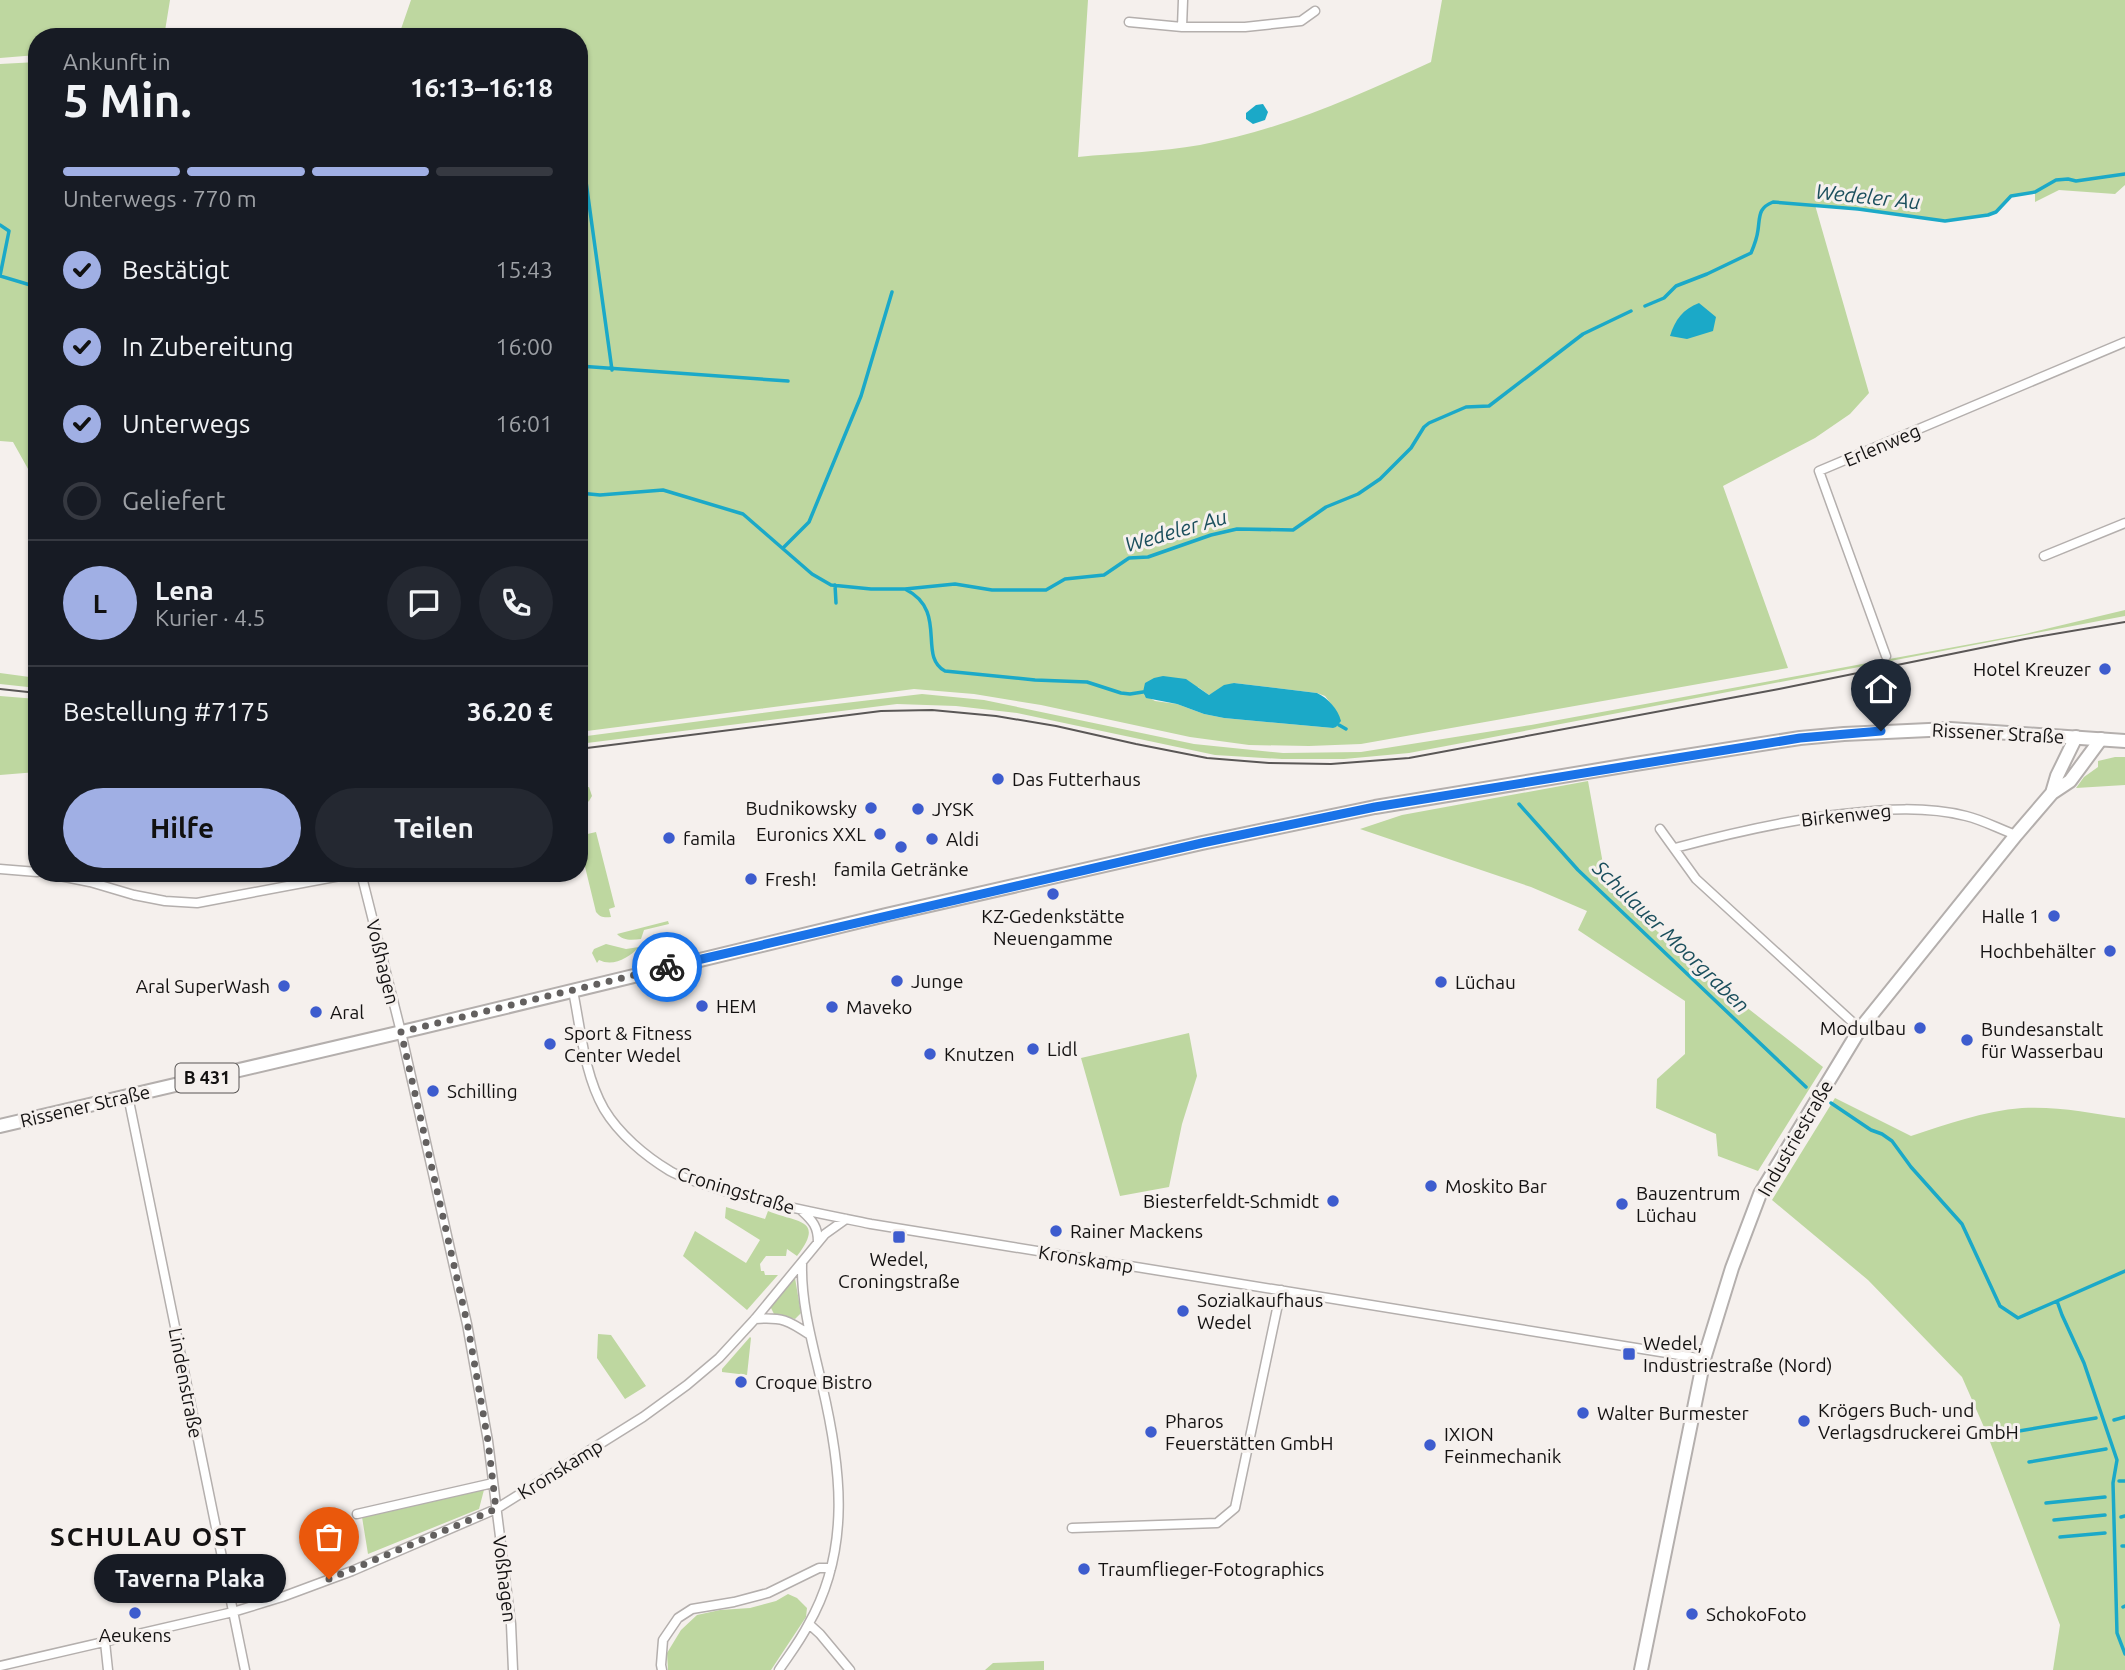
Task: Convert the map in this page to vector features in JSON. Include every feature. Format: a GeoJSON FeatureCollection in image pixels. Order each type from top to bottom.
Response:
{"type":"FeatureCollection","features":[{"type":"Feature","properties":{"kind":"main road","name":"Rissener Straße"},"geometry":{"type":"LineString","coordinates":[[0,1126],[886,915],[1202,843],[1375,807],[1635,764],[1833,735],[1950,729],[2104,739]]}},
{"type":"Feature","properties":{"kind":"main road","name":"Industriestraße"},"geometry":{"type":"LineString","coordinates":[[2052,793],[2057,776],[2076,737]]}},
{"type":"Feature","properties":{"kind":"main road","name":"B 431"},"geometry":{"type":"LineString","coordinates":[[2104,739],[2125,741]]}},
{"type":"Feature","properties":{"kind":"main road","name":"Industriestraße"},"geometry":{"type":"LineString","coordinates":[[1641,1670],[1704,1359],[1732,1268],[1760,1194],[1860,1029],[2016,835],[2052,793],[2070,781],[2104,739]]}},
{"type":"Feature","properties":{"kind":"street"},"geometry":{"type":"LineString","coordinates":[[1182,27],[1183,0]]}},
{"type":"Feature","properties":{"kind":"street"},"geometry":{"type":"LineString","coordinates":[[1129,22],[1182,27],[1245,27],[1301,21],[1315,11]]}},
{"type":"Feature","properties":{"kind":"street","name":"Erlenweg"},"geometry":{"type":"LineString","coordinates":[[1886,656],[1819,471],[2125,342]]}},
{"type":"Feature","properties":{"kind":"street"},"geometry":{"type":"LineString","coordinates":[[2044,556],[2125,523]]}},
{"type":"Feature","properties":{"kind":"street","name":"Birkenweg"},"geometry":{"type":"LineString","coordinates":[[1675,848],[1783,822],[1880,809],[1926,809],[1967,816],[2016,835]]}},
{"type":"Feature","properties":{"kind":"street"},"geometry":{"type":"LineString","coordinates":[[1660,829],[1696,878],[1860,1029]]}},
{"type":"Feature","properties":{"kind":"street"},"geometry":{"type":"LineString","coordinates":[[0,869],[28,871]]}},
{"type":"Feature","properties":{"kind":"street"},"geometry":{"type":"LineString","coordinates":[[90,882],[154,899],[197,903],[310,882]]}},
{"type":"Feature","properties":{"kind":"street","name":"Voßhagen"},"geometry":{"type":"LineString","coordinates":[[360,882],[401,1032],[468,1327],[493,1483],[511,1624],[513,1670]]}},
{"type":"Feature","properties":{"kind":"street","name":"Croningstraße"},"geometry":{"type":"LineString","coordinates":[[573,991],[593,1084],[604,1109],[642,1151],[672,1172],[715,1188],[802,1211],[846,1219]]}},
{"type":"Feature","properties":{"kind":"street","name":"Lindenstraße"},"geometry":{"type":"LineString","coordinates":[[128,1096],[245,1670]]}},
{"type":"Feature","properties":{"kind":"street"},"geometry":{"type":"LineString","coordinates":[[802,1211],[815,1223],[818,1242]]}},
{"type":"Feature","properties":{"kind":"street","name":"Kronskamp"},"geometry":{"type":"LineString","coordinates":[[0,1666],[233,1612],[282,1597],[496,1509],[664,1403],[719,1358],[825,1234],[846,1219],[1704,1359]]}},
{"type":"Feature","properties":{"kind":"street"},"geometry":{"type":"LineString","coordinates":[[779,1670],[809,1624],[831,1568],[839,1529],[839,1484],[824,1391],[810,1335],[802,1283],[802,1263]]}},
{"type":"Feature","properties":{"kind":"street"},"geometry":{"type":"LineString","coordinates":[[1072,1528],[1217,1523],[1235,1508],[1280,1290]]}},
{"type":"Feature","properties":{"kind":"street"},"geometry":{"type":"LineString","coordinates":[[755,1318],[773,1317],[789,1321],[810,1335]]}},
{"type":"Feature","properties":{"kind":"street","name":"Kronskamp"},"geometry":{"type":"LineString","coordinates":[[357,1514],[493,1483]]}},
{"type":"Feature","properties":{"kind":"street"},"geometry":{"type":"LineString","coordinates":[[662,1670],[663,1640],[678,1618],[692,1609],[768,1593],[819,1568],[831,1568]]}},
{"type":"Feature","properties":{"kind":"street"},"geometry":{"type":"LineString","coordinates":[[809,1624],[850,1670]]}},
{"type":"Feature","properties":{"kind":"street"},"geometry":{"type":"LineString","coordinates":[[105,1642],[108,1670]]}},
{"type":"Feature","properties":{"kind":"green space"},"geometry":{"type":"Polygon","coordinates":[[[0,0],[170,0],[165,28],[28,28],[28,56],[0,58],[0,0]]]}},
{"type":"Feature","properties":{"kind":"green space"},"geometry":{"type":"Polygon","coordinates":[[[411,0],[1088,0],[1078,157],[1170,149],[1231,138],[1290,121],[1375,87],[1431,62],[1442,0],[2125,0],[2125,185],[2115,194],[2059,190],[2035,202],[2035,192],[2010,196],[1996,212],[1988,215],[1945,221],[1815,205],[1869,393],[1850,414],[1815,438],[1723,486],[1788,668],[1361,744],[1309,746],[1249,745],[1190,737],[1041,705],[974,694],[914,689],[588,731],[588,28],[401,28],[411,0]],[[1234,683],[1209,695],[1198,687],[1144,695],[1155,701],[1177,704],[1224,718],[1333,728],[1335,709],[1325,696],[1234,683]]]}},
{"type":"Feature","properties":{"kind":"green space"},"geometry":{"type":"Polygon","coordinates":[[[28,62],[28,469],[13,442],[0,441],[0,64],[28,62]]]}},
{"type":"Feature","properties":{"kind":"green space"},"geometry":{"type":"Polygon","coordinates":[[[2125,610],[2125,616],[1462,743],[1409,753],[1344,759],[1215,755],[1017,713],[956,706],[897,704],[588,743],[588,736],[922,694],[984,700],[1194,744],[1283,753],[1361,752],[1531,725],[2025,634],[2125,610]]]}},
{"type":"Feature","properties":{"kind":"green space"},"geometry":{"type":"Polygon","coordinates":[[[0,673],[28,677],[28,687],[0,684],[0,673]]]}},
{"type":"Feature","properties":{"kind":"green space"},"geometry":{"type":"Polygon","coordinates":[[[0,696],[28,698],[28,773],[0,775],[0,696]]]}},
{"type":"Feature","properties":{"kind":"green space"},"geometry":{"type":"Polygon","coordinates":[[[2125,757],[2125,785],[2076,788],[2084,777],[2098,767],[2098,761],[2125,757]]]}},
{"type":"Feature","properties":{"kind":"green space"},"geometry":{"type":"Polygon","coordinates":[[[1588,781],[1607,886],[1709,978],[1823,1067],[1758,1171],[1718,1156],[1716,1134],[1656,1108],[1657,1079],[1685,1054],[1685,1001],[1578,930],[1587,911],[1531,887],[1360,829],[1402,815],[1588,781]]]}},
{"type":"Feature","properties":{"kind":"green space"},"geometry":{"type":"Polygon","coordinates":[[[588,787],[592,796],[588,802],[588,787]]]}},
{"type":"Feature","properties":{"kind":"green space"},"geometry":{"type":"Polygon","coordinates":[[[596,832],[615,907],[609,909],[611,917],[602,917],[596,912],[588,879],[588,834],[596,832]]]}},
{"type":"Feature","properties":{"kind":"green space"},"geometry":{"type":"Polygon","coordinates":[[[668,921],[669,924],[644,930],[641,939],[625,939],[617,934],[668,921]]]}},
{"type":"Feature","properties":{"kind":"green space"},"geometry":{"type":"Polygon","coordinates":[[[606,944],[626,949],[639,947],[620,960],[599,960],[597,963],[592,953],[594,949],[606,944]]]}},
{"type":"Feature","properties":{"kind":"green space"},"geometry":{"type":"Polygon","coordinates":[[[1189,1033],[1197,1076],[1182,1124],[1169,1187],[1120,1196],[1081,1058],[1189,1033]]]}},
{"type":"Feature","properties":{"kind":"green space"},"geometry":{"type":"Polygon","coordinates":[[[1835,1098],[1911,1136],[1980,1115],[2022,1108],[2061,1109],[2125,1118],[2125,1670],[2053,1670],[2060,1625],[1987,1434],[1962,1377],[1868,1280],[1772,1200],[1835,1098]]]}},
{"type":"Feature","properties":{"kind":"green space"},"geometry":{"type":"Polygon","coordinates":[[[726,1207],[765,1219],[768,1211],[797,1220],[808,1228],[809,1235],[797,1256],[787,1249],[786,1256],[766,1256],[760,1264],[765,1275],[778,1275],[747,1310],[683,1256],[695,1231],[746,1263],[760,1240],[725,1218],[726,1207]]]}},
{"type":"Feature","properties":{"kind":"green space"},"geometry":{"type":"Polygon","coordinates":[[[795,1278],[801,1313],[795,1319],[774,1314],[770,1306],[795,1278]]]}},
{"type":"Feature","properties":{"kind":"green space"},"geometry":{"type":"Polygon","coordinates":[[[598,1334],[611,1335],[646,1386],[625,1399],[597,1358],[598,1334]]]}},
{"type":"Feature","properties":{"kind":"green space"},"geometry":{"type":"Polygon","coordinates":[[[750,1337],[747,1375],[722,1372],[722,1369],[750,1337]]]}},
{"type":"Feature","properties":{"kind":"green space"},"geometry":{"type":"Polygon","coordinates":[[[485,1486],[479,1509],[368,1554],[362,1517],[485,1486]]]}},
{"type":"Feature","properties":{"kind":"green space"},"geometry":{"type":"Polygon","coordinates":[[[788,1594],[797,1598],[807,1608],[806,1617],[771,1670],[668,1670],[667,1653],[681,1630],[697,1615],[750,1608],[776,1601],[788,1594]]]}},
{"type":"Feature","properties":{"kind":"green space"},"geometry":{"type":"Polygon","coordinates":[[[1044,1661],[1044,1670],[985,1670],[993,1663],[1044,1661]]]}},
{"type":"Feature","properties":{"kind":"water"},"geometry":{"type":"Polygon","coordinates":[[[1263,104],[1268,112],[1265,120],[1253,124],[1246,119],[1246,113],[1256,105],[1263,104]]]}},
{"type":"Feature","properties":{"kind":"water"},"geometry":{"type":"Polygon","coordinates":[[[1699,303],[1716,317],[1713,331],[1687,339],[1670,336],[1680,316],[1699,303]]]}},
{"type":"Feature","properties":{"kind":"water"},"geometry":{"type":"Polygon","coordinates":[[[1163,676],[1186,679],[1209,695],[1224,685],[1234,683],[1317,693],[1332,704],[1341,721],[1333,728],[1224,718],[1146,698],[1143,692],[1145,683],[1163,676]]]}},
{"type":"Feature","properties":{"kind":"waterway","name":"Wedeler Au"},"geometry":{"type":"LineString","coordinates":[[1645,306],[1664,298],[1676,286],[1751,253],[1761,213],[1773,202],[1858,209],[1945,221],[1988,215],[1996,212],[2011,196],[2035,192],[2056,180],[2076,181],[2125,174]]}},
{"type":"Feature","properties":{"kind":"waterway"},"geometry":{"type":"LineString","coordinates":[[588,196],[612,370]]}},
{"type":"Feature","properties":{"kind":"waterway","name":"Wedeler Au"},"geometry":{"type":"LineString","coordinates":[[0,225],[9,231],[0,276],[28,284]]}},
{"type":"Feature","properties":{"kind":"waterway"},"geometry":{"type":"LineString","coordinates":[[783,548],[809,522],[861,396],[892,292]]}},
{"type":"Feature","properties":{"kind":"waterway","name":"Wedeler Au"},"geometry":{"type":"LineString","coordinates":[[588,494],[663,490],[743,514],[812,574],[831,585],[905,589],[955,584],[992,590],[1046,590],[1065,579],[1104,575],[1129,558],[1148,557],[1211,535],[1237,529],[1293,530],[1326,507],[1358,494],[1380,479],[1411,448],[1429,423],[1466,407],[1489,406],[1583,334],[1631,311]]}},
{"type":"Feature","properties":{"kind":"waterway"},"geometry":{"type":"LineString","coordinates":[[588,367],[788,381]]}},
{"type":"Feature","properties":{"kind":"waterway","name":"Wedeler Au"},"geometry":{"type":"LineString","coordinates":[[835,585],[836,603]]}},
{"type":"Feature","properties":{"kind":"waterway","name":"Schulauer Moorgraben"},"geometry":{"type":"LineString","coordinates":[[905,589],[918,598],[926,609],[930,621],[933,655],[937,664],[945,671],[1087,682],[1121,693],[1143,692]]}},
{"type":"Feature","properties":{"kind":"waterway"},"geometry":{"type":"LineString","coordinates":[[1339,725],[1346,729]]}},
{"type":"Feature","properties":{"kind":"waterway","name":"Schulauer Moorgraben"},"geometry":{"type":"LineString","coordinates":[[1519,804],[1578,870],[1806,1087]]}},
{"type":"Feature","properties":{"kind":"waterway","name":"Schulauer Moorgraben"},"geometry":{"type":"LineString","coordinates":[[1831,1103],[1892,1141],[1911,1167],[1962,1224],[2000,1306],[2018,1318],[2057,1301],[2084,1363],[2117,1460],[2113,1483],[2117,1633],[2125,1654]]}},
{"type":"Feature","properties":{"kind":"waterway"},"geometry":{"type":"LineString","coordinates":[[2057,1301],[2125,1271]]}},
{"type":"Feature","properties":{"kind":"waterway"},"geometry":{"type":"LineString","coordinates":[[2114,1420],[2125,1417]]}},
{"type":"Feature","properties":{"kind":"waterway"},"geometry":{"type":"LineString","coordinates":[[2019,1431],[2096,1418]]}},
{"type":"Feature","properties":{"kind":"waterway"},"geometry":{"type":"LineString","coordinates":[[2029,1462],[2106,1449]]}},
{"type":"Feature","properties":{"kind":"waterway"},"geometry":{"type":"LineString","coordinates":[[2119,1481],[2125,1481]]}},
{"type":"Feature","properties":{"kind":"waterway"},"geometry":{"type":"LineString","coordinates":[[2046,1503],[2105,1497]]}},
{"type":"Feature","properties":{"kind":"waterway"},"geometry":{"type":"LineString","coordinates":[[2054,1520],[2105,1515]]}},
{"type":"Feature","properties":{"kind":"waterway"},"geometry":{"type":"LineString","coordinates":[[2121,1517],[2125,1516]]}},
{"type":"Feature","properties":{"kind":"waterway"},"geometry":{"type":"LineString","coordinates":[[2060,1537],[2105,1533]]}},
{"type":"Feature","properties":{"kind":"tram line"},"geometry":{"type":"LineString","coordinates":[[588,748],[881,711],[932,710],[996,716],[1056,726],[1207,758],[1331,764],[1409,758],[2125,622]]}},
{"type":"Feature","properties":{"kind":"tram line"},"geometry":{"type":"LineString","coordinates":[[0,689],[28,692]]}},
{"type":"Feature","properties":{"kind":"way so far"},"geometry":{"type":"LineString","coordinates":[[329,1579],[496,1509],[488,1441],[468,1327],[401,1032],[667,967]]}},
{"type":"Feature","properties":{"kind":"place","name":"Hotel Kreuzer"},"geometry":{"type":"Point","coordinates":[2105,669]}},
{"type":"Feature","properties":{"kind":"place","name":"Das Futterhaus"},"geometry":{"type":"Point","coordinates":[998,779]}},
{"type":"Feature","properties":{"kind":"place","name":"Budnikowsky"},"geometry":{"type":"Point","coordinates":[871,808]}},
{"type":"Feature","properties":{"kind":"place","name":"JYSK"},"geometry":{"type":"Point","coordinates":[918,809]}},
{"type":"Feature","properties":{"kind":"place","name":"Euronics XXL"},"geometry":{"type":"Point","coordinates":[880,834]}},
{"type":"Feature","properties":{"kind":"place","name":"famila"},"geometry":{"type":"Point","coordinates":[669,838]}},
{"type":"Feature","properties":{"kind":"place","name":"Aldi"},"geometry":{"type":"Point","coordinates":[932,839]}},
{"type":"Feature","properties":{"kind":"place","name":"famila Getränke"},"geometry":{"type":"Point","coordinates":[901,847]}},
{"type":"Feature","properties":{"kind":"place","name":"Fresh!"},"geometry":{"type":"Point","coordinates":[751,879]}},
{"type":"Feature","properties":{"kind":"place","name":"KZ-Gedenkstätte Neuengamme"},"geometry":{"type":"Point","coordinates":[1053,894]}},
{"type":"Feature","properties":{"kind":"place","name":"Halle 1"},"geometry":{"type":"Point","coordinates":[2054,916]}},
{"type":"Feature","properties":{"kind":"place","name":"Hochbehälter"},"geometry":{"type":"Point","coordinates":[2110,951]}},
{"type":"Feature","properties":{"kind":"place","name":"Junge"},"geometry":{"type":"Point","coordinates":[897,981]}},
{"type":"Feature","properties":{"kind":"place","name":"Lüchau"},"geometry":{"type":"Point","coordinates":[1441,982]}},
{"type":"Feature","properties":{"kind":"place","name":"Aral SuperWash"},"geometry":{"type":"Point","coordinates":[284,986]}},
{"type":"Feature","properties":{"kind":"place","name":"HEM"},"geometry":{"type":"Point","coordinates":[702,1006]}},
{"type":"Feature","properties":{"kind":"place","name":"Maveko"},"geometry":{"type":"Point","coordinates":[832,1007]}},
{"type":"Feature","properties":{"kind":"place","name":"Aral"},"geometry":{"type":"Point","coordinates":[316,1012]}},
{"type":"Feature","properties":{"kind":"place","name":"Modulbau"},"geometry":{"type":"Point","coordinates":[1920,1028]}},
{"type":"Feature","properties":{"kind":"place","name":"Bundesanstalt für Wasserbau"},"geometry":{"type":"Point","coordinates":[1967,1040]}},
{"type":"Feature","properties":{"kind":"place","name":"Sport & Fitness Center Wedel"},"geometry":{"type":"Point","coordinates":[550,1044]}},
{"type":"Feature","properties":{"kind":"place","name":"Lidl"},"geometry":{"type":"Point","coordinates":[1033,1049]}},
{"type":"Feature","properties":{"kind":"place","name":"Knutzen"},"geometry":{"type":"Point","coordinates":[930,1054]}},
{"type":"Feature","properties":{"kind":"place","name":"Schilling"},"geometry":{"type":"Point","coordinates":[433,1091]}},
{"type":"Feature","properties":{"kind":"place","name":"Moskito Bar"},"geometry":{"type":"Point","coordinates":[1431,1186]}},
{"type":"Feature","properties":{"kind":"place","name":"Biesterfeldt-Schmidt"},"geometry":{"type":"Point","coordinates":[1333,1201]}},
{"type":"Feature","properties":{"kind":"place","name":"Bauzentrum Lüchau"},"geometry":{"type":"Point","coordinates":[1622,1204]}},
{"type":"Feature","properties":{"kind":"place","name":"Rainer Mackens"},"geometry":{"type":"Point","coordinates":[1056,1231]}},
{"type":"Feature","properties":{"kind":"place","name":"Wedel, Croningstraße"},"geometry":{"type":"Point","coordinates":[899,1237]}},
{"type":"Feature","properties":{"kind":"place","name":"Sozialkaufhaus Wedel"},"geometry":{"type":"Point","coordinates":[1183,1311]}},
{"type":"Feature","properties":{"kind":"place","name":"Wedel, Industriestraße (Nord)"},"geometry":{"type":"Point","coordinates":[1629,1354]}},
{"type":"Feature","properties":{"kind":"place","name":"Croque Bistro"},"geometry":{"type":"Point","coordinates":[741,1382]}},
{"type":"Feature","properties":{"kind":"place","name":"Walter Burmester"},"geometry":{"type":"Point","coordinates":[1583,1413]}},
{"type":"Feature","properties":{"kind":"place","name":"Krögers Buch- und Verlagsdruckerei GmbH"},"geometry":{"type":"Point","coordinates":[1804,1421]}},
{"type":"Feature","properties":{"kind":"place","name":"Pharos Feuerstätten GmbH"},"geometry":{"type":"Point","coordinates":[1151,1432]}},
{"type":"Feature","properties":{"kind":"place","name":"IXION Feinmechanik"},"geometry":{"type":"Point","coordinates":[1430,1445]}},
{"type":"Feature","properties":{"kind":"place","name":"Traumflieger-Fotographics"},"geometry":{"type":"Point","coordinates":[1084,1569]}},
{"type":"Feature","properties":{"kind":"place","name":"Taverna Plaka"},"geometry":{"type":"Point","coordinates":[329,1579]}},
{"type":"Feature","properties":{"kind":"place","name":"Aeukens"},"geometry":{"type":"Point","coordinates":[135,1613]}},
{"type":"Feature","properties":{"kind":"place","name":"SchokoFoto"},"geometry":{"type":"Point","coordinates":[1692,1614]}},
{"type":"Feature","properties":{"kind":"district","name":"SCHULAU OST"},"geometry":{"type":"Point","coordinates":[149,1537]}},
{"type":"Feature","properties":{"kind":"route"},"geometry":{"type":"LineString","coordinates":[[667,967],[1202,843],[1375,807],[1800,738],[1881,731]]}}]}
